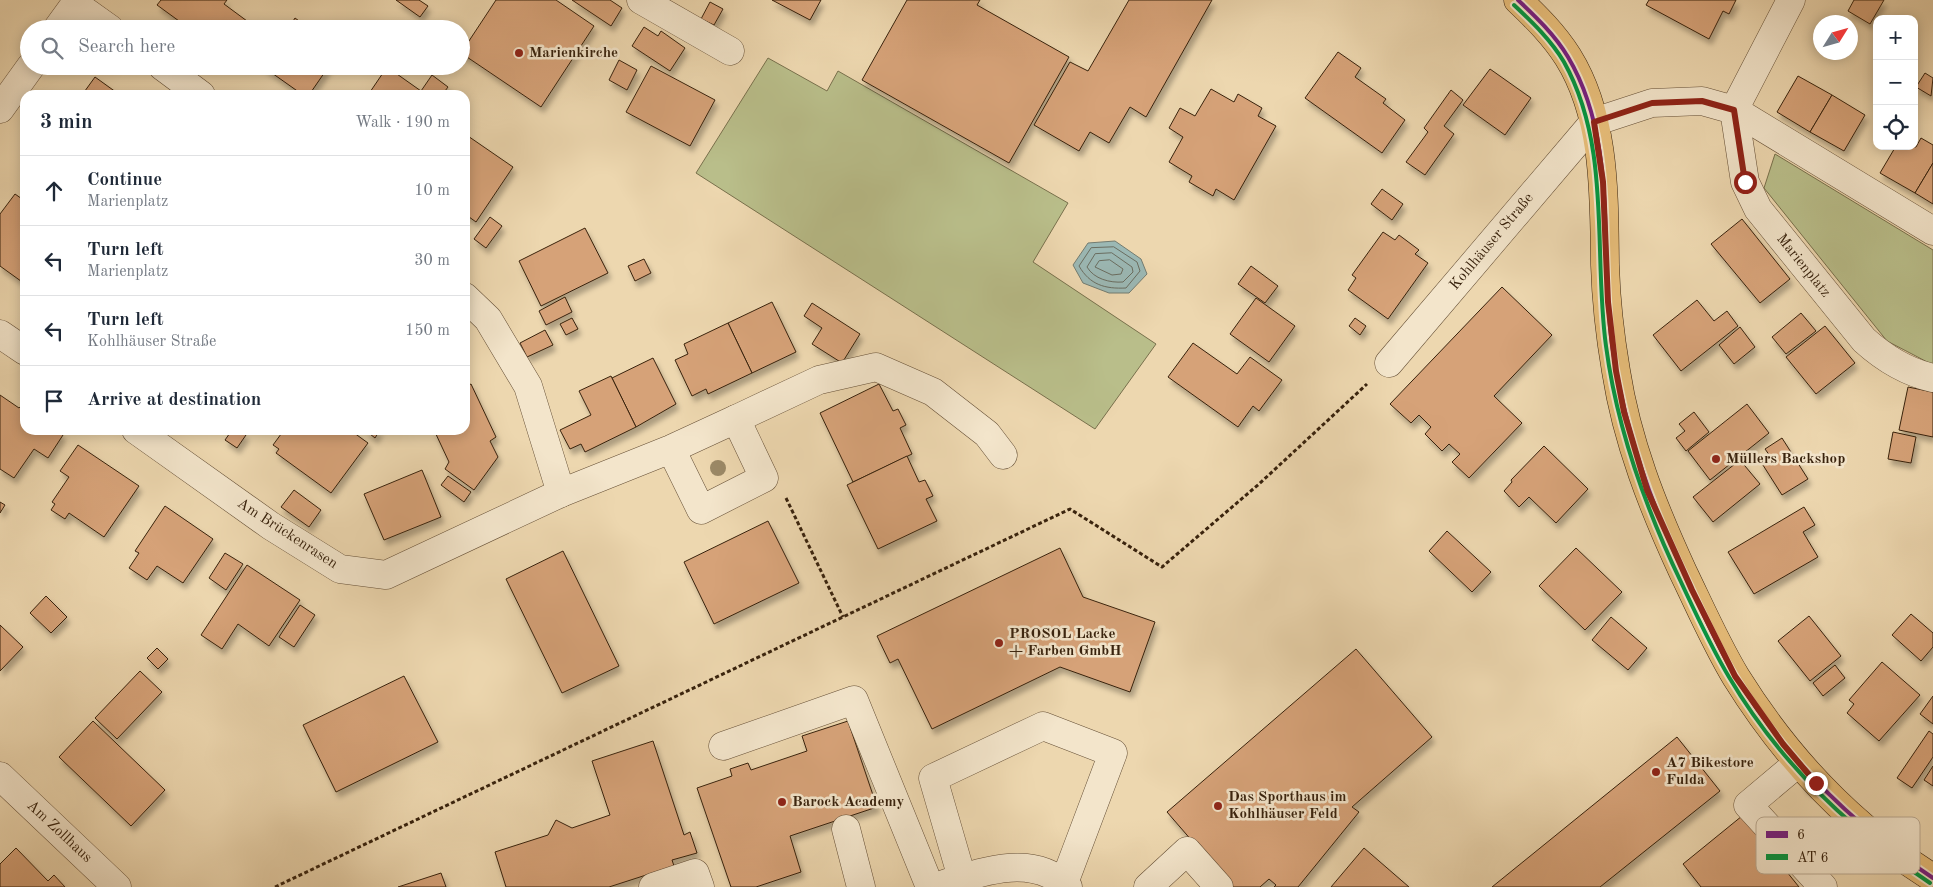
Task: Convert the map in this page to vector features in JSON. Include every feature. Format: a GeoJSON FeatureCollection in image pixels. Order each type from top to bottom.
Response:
{"type":"FeatureCollection","features":[{"type":"Feature","properties":{"kind":"main road"},"geometry":{"type":"LineString","coordinates":[[1518,0],[1545,26],[1569,58],[1584,89],[1594,122],[1603,182],[1608,302],[1616,371],[1634,451],[1647,490],[1665,534],[1731,668],[1798,763],[1850,817]]}},
{"type":"Feature","properties":{"kind":"main road"},"geometry":{"type":"LineString","coordinates":[[1920,869],[1933,878]]}},
{"type":"Feature","properties":{"kind":"street"},"geometry":{"type":"LineString","coordinates":[[641,0],[730,51]]}},
{"type":"Feature","properties":{"kind":"street"},"geometry":{"type":"LineString","coordinates":[[1734,110],[1791,0]]}},
{"type":"Feature","properties":{"kind":"street"},"geometry":{"type":"LineString","coordinates":[[64,20],[77,2],[99,20]]}},
{"type":"Feature","properties":{"kind":"street"},"geometry":{"type":"LineString","coordinates":[[0,109],[24,75]]}},
{"type":"Feature","properties":{"kind":"street"},"geometry":{"type":"LineString","coordinates":[[174,75],[195,90]]}},
{"type":"Feature","properties":{"kind":"street"},"geometry":{"type":"LineString","coordinates":[[1594,122],[1652,103],[1702,101],[1734,110],[1933,231]]}},
{"type":"Feature","properties":{"kind":"street","name":"Marienplatz"},"geometry":{"type":"LineString","coordinates":[[1734,110],[1745,182],[1758,209],[1864,340],[1880,355],[1899,367],[1933,378]]}},
{"type":"Feature","properties":{"kind":"street","name":"Kohlhäuser Straße"},"geometry":{"type":"LineString","coordinates":[[1389,363],[1594,122]]}},
{"type":"Feature","properties":{"kind":"street"},"geometry":{"type":"LineString","coordinates":[[470,302],[488,318],[528,386],[562,493]]}},
{"type":"Feature","properties":{"kind":"street"},"geometry":{"type":"LineString","coordinates":[[0,334],[20,348]]}},
{"type":"Feature","properties":{"kind":"street","name":"Am Brückenrasen"},"geometry":{"type":"LineString","coordinates":[[143,435],[271,526],[340,569],[386,575],[562,493],[671,449],[819,380],[876,367],[933,392],[987,434],[1003,455]]}},
{"type":"Feature","properties":{"kind":"street"},"geometry":{"type":"LineString","coordinates":[[671,449],[701,510],[764,478],[736,419]]}},
{"type":"Feature","properties":{"kind":"street"},"geometry":{"type":"LineString","coordinates":[[724,746],[854,700],[930,887]]}},
{"type":"Feature","properties":{"kind":"street"},"geometry":{"type":"LineString","coordinates":[[936,887],[995,868],[1034,868],[1066,885],[1113,753],[1044,726],[933,778],[962,878]]}},
{"type":"Feature","properties":{"kind":"street"},"geometry":{"type":"LineString","coordinates":[[1759,817],[1748,805],[1798,763]]}},
{"type":"Feature","properties":{"kind":"street","name":"Am Zollhaus"},"geometry":{"type":"LineString","coordinates":[[0,776],[117,887]]}},
{"type":"Feature","properties":{"kind":"street"},"geometry":{"type":"LineString","coordinates":[[846,828],[861,887]]}},
{"type":"Feature","properties":{"kind":"street"},"geometry":{"type":"LineString","coordinates":[[1148,887],[1187,851],[1219,887]]}},
{"type":"Feature","properties":{"kind":"street"},"geometry":{"type":"LineString","coordinates":[[653,887],[694,872],[700,887]]}},
{"type":"Feature","properties":{"kind":"street"},"geometry":{"type":"LineString","coordinates":[[1811,874],[1823,887]]}},
{"type":"Feature","properties":{"kind":"path"},"geometry":{"type":"LineString","coordinates":[[275,887],[1070,509],[1162,567],[1260,484],[1389,363]]}},
{"type":"Feature","properties":{"kind":"path"},"geometry":{"type":"LineString","coordinates":[[764,478],[778,480],[842,617]]}},
{"type":"Feature","properties":{"kind":"green space"},"geometry":{"type":"Polygon","coordinates":[[[768,58],[827,91],[838,71],[1068,203],[1033,262],[1156,344],[1095,429],[696,173],[768,58]]]}},
{"type":"Feature","properties":{"kind":"green space"},"geometry":{"type":"Polygon","coordinates":[[[1775,154],[1933,250],[1933,365],[1887,341],[1764,188],[1775,154]]]}},
{"type":"Feature","properties":{"kind":"water"},"geometry":{"type":"Polygon","coordinates":[[[1115,241],[1141,259],[1147,274],[1129,293],[1109,293],[1083,283],[1073,265],[1088,243],[1115,241]]]}},
{"type":"Feature","properties":{"kind":"building"},"geometry":{"type":"Polygon","coordinates":[[[161,0],[227,0],[224,4],[246,20],[178,20],[157,5],[161,0]]]}},
{"type":"Feature","properties":{"kind":"building"},"geometry":{"type":"Polygon","coordinates":[[[396,0],[419,0],[428,6],[420,17],[396,0]]]}},
{"type":"Feature","properties":{"kind":"building","name":"Marienkirche"},"geometry":{"type":"Polygon","coordinates":[[[496,0],[556,0],[594,26],[541,107],[470,59],[470,39],[496,0]]]}},
{"type":"Feature","properties":{"kind":"building"},"geometry":{"type":"Polygon","coordinates":[[[572,0],[610,0],[622,8],[611,26],[572,0]]]}},
{"type":"Feature","properties":{"kind":"building"},"geometry":{"type":"Polygon","coordinates":[[[772,0],[821,0],[810,20],[772,0]]]}},
{"type":"Feature","properties":{"kind":"building"},"geometry":{"type":"Polygon","coordinates":[[[907,0],[980,0],[977,5],[1069,57],[1009,163],[862,80],[907,0]]]}},
{"type":"Feature","properties":{"kind":"building"},"geometry":{"type":"Polygon","coordinates":[[[1129,0],[1212,0],[1146,117],[1130,107],[1109,143],[1090,132],[1079,151],[1034,125],[1070,62],[1088,71],[1129,0]]]}},
{"type":"Feature","properties":{"kind":"building"},"geometry":{"type":"Polygon","coordinates":[[[1649,0],[1736,0],[1729,14],[1723,11],[1709,39],[1646,5],[1649,0]]]}},
{"type":"Feature","properties":{"kind":"building"},"geometry":{"type":"Polygon","coordinates":[[[1854,0],[1884,0],[1875,15],[1873,15],[1870,24],[1858,17],[1858,15],[1848,11],[1854,0]]]}},
{"type":"Feature","properties":{"kind":"building"},"geometry":{"type":"Polygon","coordinates":[[[710,2],[723,9],[714,25],[701,19],[710,2]]]}},
{"type":"Feature","properties":{"kind":"building"},"geometry":{"type":"Polygon","coordinates":[[[644,27],[658,36],[661,31],[685,48],[670,71],[632,46],[644,27]]]}},
{"type":"Feature","properties":{"kind":"building"},"geometry":{"type":"Polygon","coordinates":[[[1338,52],[1361,68],[1355,77],[1386,99],[1383,103],[1405,120],[1382,153],[1305,98],[1338,52]]]}},
{"type":"Feature","properties":{"kind":"building"},"geometry":{"type":"Polygon","coordinates":[[[619,60],[637,70],[627,90],[609,80],[619,60]]]}},
{"type":"Feature","properties":{"kind":"building"},"geometry":{"type":"Polygon","coordinates":[[[651,66],[715,100],[690,146],[626,112],[651,66]]]}},
{"type":"Feature","properties":{"kind":"building"},"geometry":{"type":"Polygon","coordinates":[[[1490,69],[1531,98],[1505,135],[1463,105],[1490,69]]]}},
{"type":"Feature","properties":{"kind":"building"},"geometry":{"type":"Polygon","coordinates":[[[1925,73],[1933,78],[1931,96],[1918,88],[1918,84],[1925,73]]]}},
{"type":"Feature","properties":{"kind":"building"},"geometry":{"type":"Polygon","coordinates":[[[275,75],[323,75],[312,90],[296,90],[275,75]]]}},
{"type":"Feature","properties":{"kind":"building"},"geometry":{"type":"Polygon","coordinates":[[[382,75],[398,75],[420,90],[371,90],[382,75]]]}},
{"type":"Feature","properties":{"kind":"building"},"geometry":{"type":"Polygon","coordinates":[[[432,75],[448,87],[446,90],[422,90],[432,75]]]}},
{"type":"Feature","properties":{"kind":"building"},"geometry":{"type":"Polygon","coordinates":[[[1798,76],[1832,95],[1810,132],[1777,112],[1798,76]]]}},
{"type":"Feature","properties":{"kind":"building"},"geometry":{"type":"Polygon","coordinates":[[[95,77],[113,90],[86,90],[95,77]]]}},
{"type":"Feature","properties":{"kind":"building"},"geometry":{"type":"Polygon","coordinates":[[[1211,89],[1234,102],[1238,94],[1262,108],[1258,116],[1276,126],[1234,200],[1216,189],[1213,196],[1189,182],[1192,176],[1169,162],[1183,137],[1169,128],[1180,108],[1195,116],[1211,89]]]}},
{"type":"Feature","properties":{"kind":"building"},"geometry":{"type":"Polygon","coordinates":[[[1451,90],[1463,100],[1444,126],[1454,134],[1425,175],[1406,162],[1428,132],[1424,128],[1451,90]]]}},
{"type":"Feature","properties":{"kind":"building"},"geometry":{"type":"Polygon","coordinates":[[[1832,95],[1865,115],[1844,151],[1810,132],[1832,95]]]}},
{"type":"Feature","properties":{"kind":"building"},"geometry":{"type":"Polygon","coordinates":[[[470,137],[513,167],[476,222],[470,218],[470,137]]]}},
{"type":"Feature","properties":{"kind":"building"},"geometry":{"type":"Polygon","coordinates":[[[1921,138],[1933,145],[1933,163],[1915,193],[1880,173],[1894,150],[1918,150],[1918,143],[1921,138]]]}},
{"type":"Feature","properties":{"kind":"building"},"geometry":{"type":"Polygon","coordinates":[[[1933,163],[1933,204],[1915,193],[1933,163]]]}},
{"type":"Feature","properties":{"kind":"building"},"geometry":{"type":"Polygon","coordinates":[[[1382,189],[1403,204],[1392,220],[1371,204],[1382,189]]]}},
{"type":"Feature","properties":{"kind":"building"},"geometry":{"type":"Polygon","coordinates":[[[15,194],[20,198],[20,280],[0,266],[0,214],[15,194]]]}},
{"type":"Feature","properties":{"kind":"building"},"geometry":{"type":"Polygon","coordinates":[[[490,217],[502,226],[486,248],[474,239],[490,217]]]}},
{"type":"Feature","properties":{"kind":"building"},"geometry":{"type":"Polygon","coordinates":[[[1742,219],[1790,279],[1760,303],[1711,244],[1742,219]]]}},
{"type":"Feature","properties":{"kind":"building"},"geometry":{"type":"Polygon","coordinates":[[[585,228],[608,273],[541,306],[519,261],[585,228]]]}},
{"type":"Feature","properties":{"kind":"building"},"geometry":{"type":"Polygon","coordinates":[[[1383,232],[1395,240],[1399,235],[1419,250],[1415,254],[1428,263],[1388,319],[1348,290],[1356,278],[1352,275],[1383,232]]]}},
{"type":"Feature","properties":{"kind":"building"},"geometry":{"type":"Polygon","coordinates":[[[644,259],[651,273],[635,281],[628,266],[644,259]]]}},
{"type":"Feature","properties":{"kind":"building"},"geometry":{"type":"Polygon","coordinates":[[[1251,266],[1278,286],[1265,303],[1238,284],[1251,266]]]}},
{"type":"Feature","properties":{"kind":"building"},"geometry":{"type":"Polygon","coordinates":[[[1502,287],[1552,335],[1494,396],[1522,423],[1469,478],[1452,462],[1460,454],[1449,444],[1442,451],[1425,434],[1431,427],[1419,415],[1411,423],[1390,404],[1502,287]]]}},
{"type":"Feature","properties":{"kind":"building"},"geometry":{"type":"Polygon","coordinates":[[[565,297],[572,312],[546,325],[539,311],[565,297]]]}},
{"type":"Feature","properties":{"kind":"building"},"geometry":{"type":"Polygon","coordinates":[[[1256,298],[1295,326],[1269,362],[1230,334],[1256,298]]]}},
{"type":"Feature","properties":{"kind":"building"},"geometry":{"type":"Polygon","coordinates":[[[1697,300],[1714,321],[1727,311],[1738,326],[1681,371],[1653,335],[1697,300]]]}},
{"type":"Feature","properties":{"kind":"building"},"geometry":{"type":"Polygon","coordinates":[[[772,302],[796,352],[752,373],[728,323],[772,302]]]}},
{"type":"Feature","properties":{"kind":"building"},"geometry":{"type":"Polygon","coordinates":[[[812,303],[860,334],[842,363],[812,344],[822,328],[804,316],[812,303]]]}},
{"type":"Feature","properties":{"kind":"building"},"geometry":{"type":"Polygon","coordinates":[[[1801,313],[1816,331],[1786,354],[1772,337],[1801,313]]]}},
{"type":"Feature","properties":{"kind":"building"},"geometry":{"type":"Polygon","coordinates":[[[572,318],[578,329],[566,335],[560,324],[572,318]]]}},
{"type":"Feature","properties":{"kind":"building"},"geometry":{"type":"Polygon","coordinates":[[[1355,318],[1366,326],[1360,335],[1349,326],[1355,318]]]}},
{"type":"Feature","properties":{"kind":"building"},"geometry":{"type":"Polygon","coordinates":[[[728,323],[752,373],[708,394],[706,389],[692,396],[675,360],[688,354],[684,344],[728,323]]]}},
{"type":"Feature","properties":{"kind":"building"},"geometry":{"type":"Polygon","coordinates":[[[1825,326],[1855,363],[1816,394],[1786,357],[1825,326]]]}},
{"type":"Feature","properties":{"kind":"building"},"geometry":{"type":"Polygon","coordinates":[[[1740,327],[1755,347],[1734,364],[1719,345],[1740,327]]]}},
{"type":"Feature","properties":{"kind":"building"},"geometry":{"type":"Polygon","coordinates":[[[545,330],[553,345],[527,357],[520,343],[545,330]]]}},
{"type":"Feature","properties":{"kind":"building"},"geometry":{"type":"Polygon","coordinates":[[[1193,343],[1237,374],[1250,357],[1282,380],[1259,411],[1253,406],[1238,427],[1168,377],[1193,343]]]}},
{"type":"Feature","properties":{"kind":"building"},"geometry":{"type":"Polygon","coordinates":[[[653,358],[676,404],[636,427],[612,378],[653,358]]]}},
{"type":"Feature","properties":{"kind":"building"},"geometry":{"type":"Polygon","coordinates":[[[611,376],[636,427],[585,452],[581,444],[570,449],[560,430],[591,415],[579,391],[611,376]]]}},
{"type":"Feature","properties":{"kind":"building"},"geometry":{"type":"Polygon","coordinates":[[[470,384],[496,437],[490,441],[498,457],[474,490],[445,469],[449,462],[436,435],[470,435],[470,384]]]}},
{"type":"Feature","properties":{"kind":"building"},"geometry":{"type":"Polygon","coordinates":[[[879,384],[893,411],[898,409],[906,425],[900,428],[912,454],[853,482],[820,413],[879,384]]]}},
{"type":"Feature","properties":{"kind":"building"},"geometry":{"type":"Polygon","coordinates":[[[1908,387],[1933,392],[1933,437],[1899,430],[1908,387]]]}},
{"type":"Feature","properties":{"kind":"building"},"geometry":{"type":"Polygon","coordinates":[[[0,395],[20,407],[20,435],[63,435],[48,458],[34,449],[14,478],[0,469],[0,395]]]}},
{"type":"Feature","properties":{"kind":"building"},"geometry":{"type":"Polygon","coordinates":[[[1747,404],[1769,433],[1710,480],[1688,451],[1747,404]]]}},
{"type":"Feature","properties":{"kind":"building"},"geometry":{"type":"Polygon","coordinates":[[[1694,412],[1709,432],[1686,451],[1676,438],[1685,431],[1679,424],[1694,412]]]}},
{"type":"Feature","properties":{"kind":"building"},"geometry":{"type":"Polygon","coordinates":[[[1893,432],[1916,437],[1911,463],[1888,459],[1893,432]]]}},
{"type":"Feature","properties":{"kind":"building"},"geometry":{"type":"Polygon","coordinates":[[[228,435],[246,435],[237,448],[225,440],[228,435]]]}},
{"type":"Feature","properties":{"kind":"building"},"geometry":{"type":"Polygon","coordinates":[[[280,435],[357,435],[368,443],[331,493],[276,453],[279,449],[273,445],[280,435]]]}},
{"type":"Feature","properties":{"kind":"building"},"geometry":{"type":"Polygon","coordinates":[[[1782,438],[1808,479],[1782,495],[1761,462],[1770,456],[1765,449],[1782,438]]]}},
{"type":"Feature","properties":{"kind":"building"},"geometry":{"type":"Polygon","coordinates":[[[78,445],[139,486],[104,537],[69,513],[65,519],[51,510],[55,504],[52,502],[69,477],[60,471],[78,445]]]}},
{"type":"Feature","properties":{"kind":"building"},"geometry":{"type":"Polygon","coordinates":[[[1544,446],[1588,489],[1556,523],[1529,497],[1519,507],[1504,491],[1512,482],[1511,480],[1544,446]]]}},
{"type":"Feature","properties":{"kind":"building"},"geometry":{"type":"Polygon","coordinates":[[[907,456],[919,482],[925,480],[933,496],[926,499],[937,521],[878,549],[847,485],[907,456]]]}},
{"type":"Feature","properties":{"kind":"building"},"geometry":{"type":"Polygon","coordinates":[[[1740,460],[1760,484],[1713,522],[1693,497],[1740,460]]]}},
{"type":"Feature","properties":{"kind":"building"},"geometry":{"type":"Polygon","coordinates":[[[422,470],[441,517],[384,540],[364,494],[422,470]]]}},
{"type":"Feature","properties":{"kind":"building"},"geometry":{"type":"Polygon","coordinates":[[[448,476],[471,492],[464,502],[441,485],[448,476]]]}},
{"type":"Feature","properties":{"kind":"building"},"geometry":{"type":"Polygon","coordinates":[[[294,490],[321,510],[309,527],[281,507],[294,490]]]}},
{"type":"Feature","properties":{"kind":"building"},"geometry":{"type":"Polygon","coordinates":[[[0,502],[5,505],[0,513],[0,502]]]}},
{"type":"Feature","properties":{"kind":"building"},"geometry":{"type":"Polygon","coordinates":[[[165,506],[213,539],[183,583],[157,566],[147,580],[129,568],[139,553],[135,551],[165,506]]]}},
{"type":"Feature","properties":{"kind":"building"},"geometry":{"type":"Polygon","coordinates":[[[1804,507],[1815,525],[1803,532],[1818,557],[1754,594],[1728,552],[1804,507]]]}},
{"type":"Feature","properties":{"kind":"building"},"geometry":{"type":"Polygon","coordinates":[[[768,521],[799,583],[714,624],[684,562],[768,521]]]}},
{"type":"Feature","properties":{"kind":"building"},"geometry":{"type":"Polygon","coordinates":[[[1447,531],[1491,572],[1472,592],[1429,551],[1447,531]]]}},
{"type":"Feature","properties":{"kind":"building"},"geometry":{"type":"Polygon","coordinates":[[[1060,548],[1083,597],[1155,622],[1130,692],[1060,667],[932,729],[898,659],[890,663],[877,636],[1060,548]]]}},
{"type":"Feature","properties":{"kind":"building"},"geometry":{"type":"Polygon","coordinates":[[[1576,548],[1622,592],[1585,630],[1539,586],[1576,548]]]}},
{"type":"Feature","properties":{"kind":"building"},"geometry":{"type":"Polygon","coordinates":[[[563,551],[619,666],[562,693],[506,579],[563,551]]]}},
{"type":"Feature","properties":{"kind":"building"},"geometry":{"type":"Polygon","coordinates":[[[225,553],[243,564],[226,590],[209,578],[225,553]]]}},
{"type":"Feature","properties":{"kind":"building"},"geometry":{"type":"Polygon","coordinates":[[[247,565],[300,600],[269,646],[238,624],[222,649],[201,635],[247,565]]]}},
{"type":"Feature","properties":{"kind":"building"},"geometry":{"type":"Polygon","coordinates":[[[46,596],[67,617],[51,633],[30,613],[46,596]]]}},
{"type":"Feature","properties":{"kind":"building"},"geometry":{"type":"Polygon","coordinates":[[[300,605],[315,615],[294,647],[279,637],[300,605]]]}},
{"type":"Feature","properties":{"kind":"building"},"geometry":{"type":"Polygon","coordinates":[[[1911,614],[1933,633],[1933,647],[1921,661],[1892,635],[1911,614]]]}},
{"type":"Feature","properties":{"kind":"building"},"geometry":{"type":"Polygon","coordinates":[[[1809,616],[1841,656],[1810,681],[1778,641],[1809,616]]]}},
{"type":"Feature","properties":{"kind":"building"},"geometry":{"type":"Polygon","coordinates":[[[1611,617],[1647,648],[1628,670],[1592,640],[1611,617]]]}},
{"type":"Feature","properties":{"kind":"building"},"geometry":{"type":"Polygon","coordinates":[[[0,625],[23,647],[0,671],[0,625]]]}},
{"type":"Feature","properties":{"kind":"building"},"geometry":{"type":"Polygon","coordinates":[[[157,648],[168,659],[158,669],[147,658],[157,648]]]}},
{"type":"Feature","properties":{"kind":"building"},"geometry":{"type":"Polygon","coordinates":[[[1356,649],[1432,737],[1352,807],[1359,812],[1298,887],[1274,887],[1276,885],[1269,879],[1260,887],[1232,887],[1167,812],[1356,649]]]}},
{"type":"Feature","properties":{"kind":"building"},"geometry":{"type":"Polygon","coordinates":[[[1882,662],[1920,695],[1879,741],[1847,713],[1854,704],[1849,700],[1882,662]]]}},
{"type":"Feature","properties":{"kind":"building"},"geometry":{"type":"Polygon","coordinates":[[[1835,665],[1845,678],[1823,696],[1813,683],[1835,665]]]}},
{"type":"Feature","properties":{"kind":"building"},"geometry":{"type":"Polygon","coordinates":[[[140,671],[162,692],[117,739],[95,718],[140,671]]]}},
{"type":"Feature","properties":{"kind":"building"},"geometry":{"type":"Polygon","coordinates":[[[404,676],[438,742],[336,792],[303,725],[404,676]]]}},
{"type":"Feature","properties":{"kind":"building"},"geometry":{"type":"Polygon","coordinates":[[[1933,696],[1933,724],[1920,714],[1933,696]]]}},
{"type":"Feature","properties":{"kind":"building"},"geometry":{"type":"Polygon","coordinates":[[[93,721],[165,790],[131,826],[59,757],[93,721]]]}},
{"type":"Feature","properties":{"kind":"building"},"geometry":{"type":"Polygon","coordinates":[[[848,721],[877,807],[790,836],[801,872],[756,887],[731,887],[697,788],[732,776],[730,769],[748,763],[751,770],[807,751],[802,736],[848,721]]]}},
{"type":"Feature","properties":{"kind":"building"},"geometry":{"type":"Polygon","coordinates":[[[1929,731],[1933,734],[1933,757],[1912,788],[1897,778],[1929,731]]]}},
{"type":"Feature","properties":{"kind":"building"},"geometry":{"type":"Polygon","coordinates":[[[1677,737],[1720,791],[1600,887],[1492,887],[1677,737]]]}},
{"type":"Feature","properties":{"kind":"building"},"geometry":{"type":"Polygon","coordinates":[[[653,741],[684,835],[690,832],[697,853],[672,860],[674,866],[609,887],[506,887],[495,852],[548,835],[556,820],[572,828],[610,815],[592,761],[653,741]]]}},
{"type":"Feature","properties":{"kind":"building"},"geometry":{"type":"Polygon","coordinates":[[[1933,766],[1933,786],[1924,780],[1933,766]]]}},
{"type":"Feature","properties":{"kind":"building"},"geometry":{"type":"Polygon","coordinates":[[[1742,816],[1756,833],[1756,874],[1789,874],[1799,887],[1701,887],[1683,864],[1742,816]]]}},
{"type":"Feature","properties":{"kind":"building"},"geometry":{"type":"Polygon","coordinates":[[[16,848],[48,881],[54,875],[65,887],[0,887],[0,864],[16,848]]]}},
{"type":"Feature","properties":{"kind":"building"},"geometry":{"type":"Polygon","coordinates":[[[1364,848],[1409,887],[1331,887],[1364,848]]]}},
{"type":"Feature","properties":{"kind":"building"},"geometry":{"type":"Polygon","coordinates":[[[441,873],[446,887],[398,887],[441,873]]]}},
{"type":"Feature","properties":{"kind":"transit line","name":"6"},"geometry":{"type":"LineString","coordinates":[[1518,0],[1551,34],[1568,57],[1584,90],[1595,125],[1601,161],[1604,198],[1608,309],[1617,376],[1641,466],[1662,524],[1705,617],[1736,677],[1777,736],[1799,763],[1854,817]]}},
{"type":"Feature","properties":{"kind":"transit line"},"geometry":{"type":"LineString","coordinates":[[1514,5],[1541,32],[1564,62],[1579,95],[1589,129],[1598,201],[1602,310],[1606,346],[1617,407],[1644,496],[1668,554],[1722,666],[1770,737],[1793,765],[1844,817]]}},
{"type":"Feature","properties":{"kind":"transit line","name":"6"},"geometry":{"type":"LineString","coordinates":[[1920,869],[1933,878]]}},
{"type":"Feature","properties":{"kind":"transit line"},"geometry":{"type":"LineString","coordinates":[[1917,874],[1930,883]]}},
{"type":"Feature","properties":{"kind":"place","name":"Marienkirche"},"geometry":{"type":"Point","coordinates":[519,53]}},
{"type":"Feature","properties":{"kind":"place","name":"Müllers Backshop"},"geometry":{"type":"Point","coordinates":[1716,459]}},
{"type":"Feature","properties":{"kind":"place","name":"PROSOL Lacke + Farben GmbH"},"geometry":{"type":"Point","coordinates":[999,643]}},
{"type":"Feature","properties":{"kind":"place","name":"A7 Bikestore Fulda"},"geometry":{"type":"Point","coordinates":[1656,772]}},
{"type":"Feature","properties":{"kind":"place","name":"Barock Academy"},"geometry":{"type":"Point","coordinates":[782,802]}},
{"type":"Feature","properties":{"kind":"place","name":"Das Sporthaus im Kohlhäuser Feld"},"geometry":{"type":"Point","coordinates":[1218,806]}},
{"type":"Feature","properties":{"kind":"route"},"geometry":{"type":"LineString","coordinates":[[1745,182],[1734,110],[1702,101],[1652,103],[1594,122],[1603,182],[1608,302],[1616,371],[1634,451],[1647,490],[1665,534],[1735,676],[1783,744],[1816,783]]}}]}
